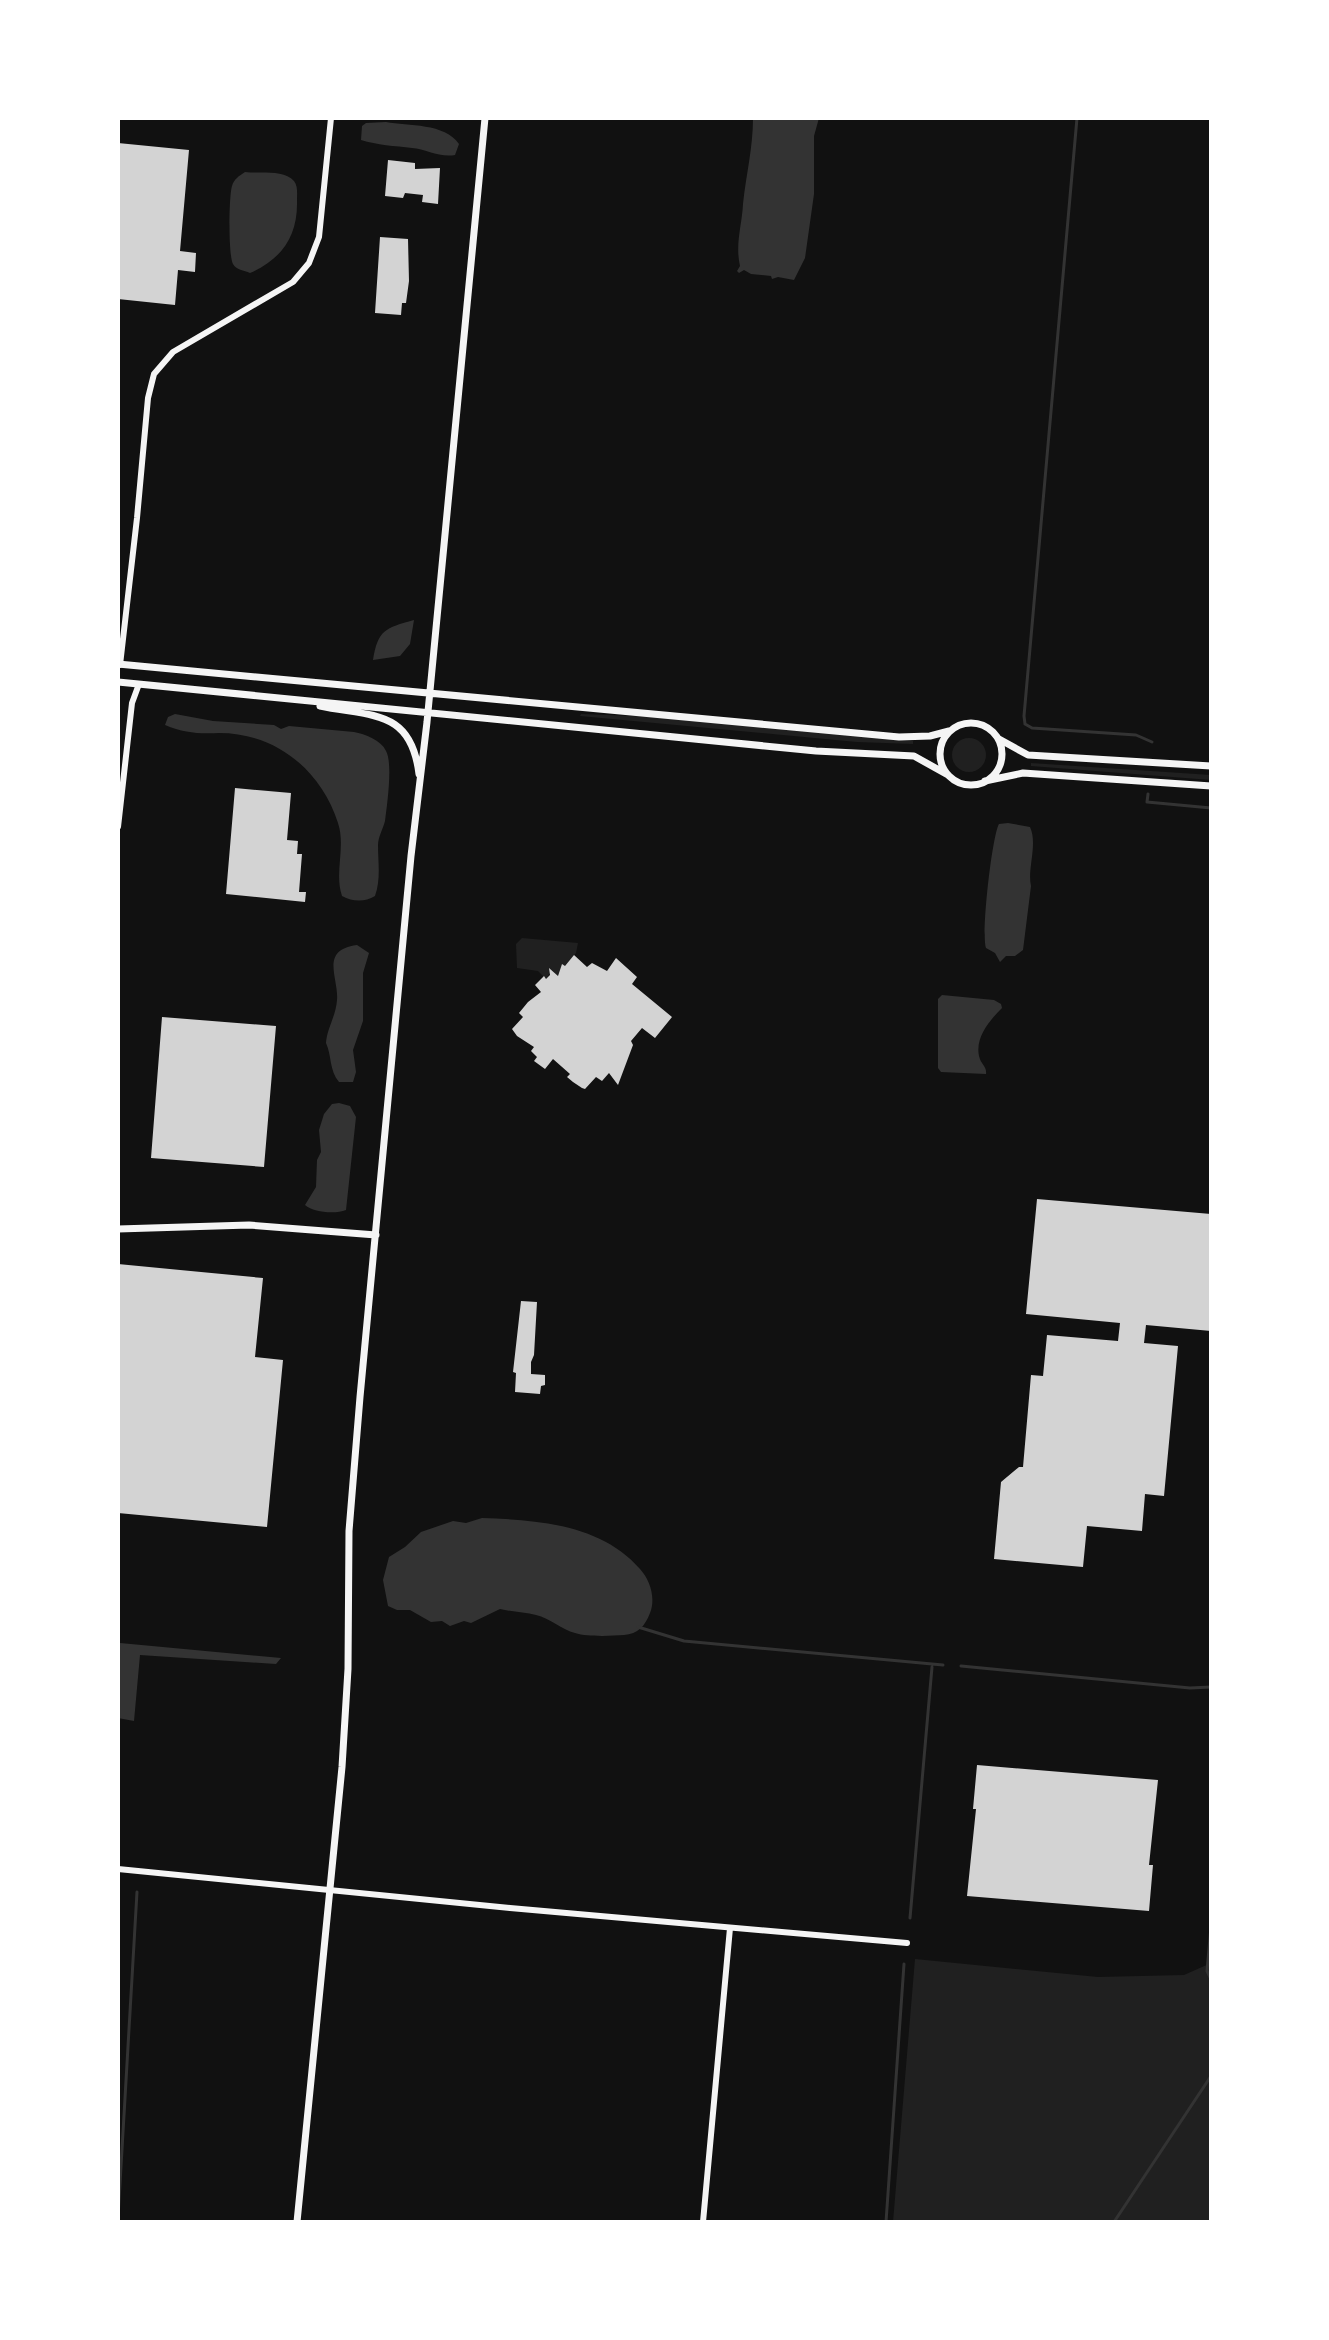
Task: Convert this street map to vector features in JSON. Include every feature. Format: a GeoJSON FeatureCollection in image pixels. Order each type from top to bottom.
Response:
{"type":"FeatureCollection","features":[{"type":"Feature","properties":{"kind":"street"},"geometry":{"type":"LineString","coordinates":[[331,118],[319,237],[309,263],[293,282],[173,352],[154,374],[148,398],[119,664],[899,737],[930,736],[970,722],[982,724],[999,739],[1028,755],[1211,766]]}},
{"type":"Feature","properties":{"kind":"street"},"geometry":{"type":"LineString","coordinates":[[297,2222],[331,1890],[347,1682],[349,1531],[411,856],[428,713],[485,118]]}},
{"type":"Feature","properties":{"kind":"street"},"geometry":{"type":"LineString","coordinates":[[118,682],[816,751],[914,756],[964,784],[1023,773],[1211,786]]}},
{"type":"Feature","properties":{"kind":"street"},"geometry":{"type":"LineString","coordinates":[[118,827],[132,703],[139,684]]}},
{"type":"Feature","properties":{"kind":"street"},"geometry":{"type":"LineString","coordinates":[[283,698],[389,720],[401,727],[413,744],[420,787]]}},
{"type":"Feature","properties":{"kind":"street"},"geometry":{"type":"LineString","coordinates":[[948,775],[942,767],[940,748],[949,731]]}},
{"type":"Feature","properties":{"kind":"street"},"geometry":{"type":"LineString","coordinates":[[985,781],[998,769],[1002,759],[999,739]]}},
{"type":"Feature","properties":{"kind":"street"},"geometry":{"type":"LineString","coordinates":[[118,1229],[233,1224],[376,1235]]}},
{"type":"Feature","properties":{"kind":"street"},"geometry":{"type":"LineString","coordinates":[[118,1869],[907,1943]]}},
{"type":"Feature","properties":{"kind":"street"},"geometry":{"type":"LineString","coordinates":[[703,2222],[730,1928]]}},
{"type":"Feature","properties":{"kind":"shaded area"},"geometry":{"type":"Polygon","coordinates":[[[753,118],[819,118],[814,136],[814,194],[805,258],[794,280],[772,279],[771,276],[737,271],[740,266],[738,242],[753,118]]]}},
{"type":"Feature","properties":{"kind":"shaded area"},"geometry":{"type":"Polygon","coordinates":[[[386,122],[445,132],[459,144],[455,155],[361,140],[362,126],[366,123],[386,122]]]}},
{"type":"Feature","properties":{"kind":"shaded area"},"geometry":{"type":"Polygon","coordinates":[[[245,172],[284,175],[294,181],[297,190],[295,225],[286,245],[271,261],[250,273],[233,264],[230,238],[232,186],[245,172]]]}},
{"type":"Feature","properties":{"kind":"shaded area"},"geometry":{"type":"Polygon","coordinates":[[[414,620],[410,644],[400,656],[373,660],[377,642],[384,632],[414,620]]]}},
{"type":"Feature","properties":{"kind":"shaded area"},"geometry":{"type":"Polygon","coordinates":[[[175,714],[213,721],[274,725],[281,729],[289,726],[354,732],[380,744],[388,757],[389,774],[385,821],[378,842],[379,877],[375,896],[359,900],[342,896],[338,823],[320,787],[294,758],[259,740],[240,735],[192,732],[165,725],[168,717],[175,714]]]}},
{"type":"Feature","properties":{"kind":"shaded area"},"geometry":{"type":"Polygon","coordinates":[[[581,714],[660,717],[913,741],[913,744],[857,742],[581,714]]]}},
{"type":"Feature","properties":{"kind":"shaded area"},"geometry":{"type":"Polygon","coordinates":[[[969,738],[981,743],[986,755],[981,767],[969,772],[957,767],[952,755],[957,743],[969,738]]]}},
{"type":"Feature","properties":{"kind":"shaded area"},"geometry":{"type":"Polygon","coordinates":[[[1031,763],[1211,775],[1211,780],[1031,766],[1031,763]]]}},
{"type":"Feature","properties":{"kind":"shaded area"},"geometry":{"type":"Polygon","coordinates":[[[999,824],[1030,827],[1033,841],[1031,886],[1023,950],[1015,956],[1006,956],[1000,962],[995,953],[986,948],[985,925],[996,832],[999,824]]]}},
{"type":"Feature","properties":{"kind":"shaded area"},"geometry":{"type":"Polygon","coordinates":[[[522,938],[578,943],[576,953],[565,966],[562,965],[558,976],[552,970],[546,979],[538,971],[517,968],[516,944],[522,938]]]}},
{"type":"Feature","properties":{"kind":"shaded area"},"geometry":{"type":"Polygon","coordinates":[[[357,945],[369,953],[363,973],[363,1021],[353,1050],[356,1072],[353,1082],[339,1082],[326,1043],[337,1000],[334,959],[345,948],[357,945]]]}},
{"type":"Feature","properties":{"kind":"shaded area"},"geometry":{"type":"Polygon","coordinates":[[[942,995],[994,1000],[1001,1004],[1002,1008],[988,1023],[979,1042],[979,1056],[986,1074],[941,1072],[938,1068],[938,999],[942,995]]]}},
{"type":"Feature","properties":{"kind":"shaded area"},"geometry":{"type":"Polygon","coordinates":[[[332,1104],[350,1106],[356,1117],[346,1210],[319,1211],[305,1205],[316,1187],[317,1160],[321,1152],[319,1130],[324,1114],[332,1104]]]}},
{"type":"Feature","properties":{"kind":"shaded area"},"geometry":{"type":"Polygon","coordinates":[[[482,1518],[524,1520],[567,1527],[607,1542],[624,1554],[647,1578],[652,1601],[646,1622],[629,1634],[593,1636],[570,1631],[536,1615],[500,1609],[471,1623],[464,1621],[450,1626],[442,1621],[431,1622],[410,1610],[388,1606],[383,1580],[389,1557],[421,1532],[453,1521],[466,1523],[482,1518]]]}},
{"type":"Feature","properties":{"kind":"shaded area"},"geometry":{"type":"Polygon","coordinates":[[[118,1641],[281,1658],[276,1664],[140,1655],[134,1721],[118,1718],[118,1641]]]}},
{"type":"Feature","properties":{"kind":"shaded area"},"geometry":{"type":"Polygon","coordinates":[[[915,1959],[1098,1977],[1184,1975],[1211,1963],[1211,2222],[893,2222],[915,1959]]]}},
{"type":"Feature","properties":{"kind":"building"},"geometry":{"type":"Polygon","coordinates":[[[118,143],[189,150],[180,251],[196,253],[195,272],[178,270],[175,305],[118,299],[118,143]]]}},
{"type":"Feature","properties":{"kind":"building"},"geometry":{"type":"Polygon","coordinates":[[[388,160],[415,163],[415,169],[440,168],[438,204],[422,202],[423,195],[405,193],[403,198],[385,196],[388,160]]]}},
{"type":"Feature","properties":{"kind":"building"},"geometry":{"type":"Polygon","coordinates":[[[380,237],[408,239],[409,281],[401,315],[375,313],[380,237]]]}},
{"type":"Feature","properties":{"kind":"building"},"geometry":{"type":"Polygon","coordinates":[[[235,788],[291,793],[287,840],[298,841],[297,854],[302,854],[299,892],[306,892],[305,902],[226,894],[235,788]]]}},
{"type":"Feature","properties":{"kind":"building"},"geometry":{"type":"Polygon","coordinates":[[[574,955],[587,967],[592,963],[607,971],[616,958],[637,977],[632,984],[672,1017],[655,1038],[642,1028],[631,1041],[633,1045],[618,1085],[609,1073],[602,1081],[596,1077],[585,1089],[582,1088],[567,1077],[570,1074],[553,1059],[545,1069],[534,1061],[537,1057],[531,1051],[534,1047],[512,1029],[523,1017],[519,1013],[541,992],[535,985],[544,976],[546,979],[550,975],[549,968],[558,976],[562,964],[565,966],[574,955]]]}},
{"type":"Feature","properties":{"kind":"building"},"geometry":{"type":"Polygon","coordinates":[[[162,1017],[276,1026],[264,1167],[151,1158],[162,1017]]]}},
{"type":"Feature","properties":{"kind":"building"},"geometry":{"type":"Polygon","coordinates":[[[1037,1199],[1211,1214],[1211,1331],[1146,1325],[1144,1343],[1178,1346],[1164,1496],[1145,1494],[1142,1531],[1087,1526],[1083,1567],[994,1559],[1001,1482],[1023,1467],[1031,1375],[1043,1376],[1047,1335],[1118,1341],[1120,1323],[1026,1314],[1037,1199]]]}},
{"type":"Feature","properties":{"kind":"building"},"geometry":{"type":"Polygon","coordinates":[[[118,1264],[263,1278],[255,1357],[283,1360],[267,1527],[118,1513],[118,1264]]]}},
{"type":"Feature","properties":{"kind":"building"},"geometry":{"type":"Polygon","coordinates":[[[521,1301],[537,1302],[531,1374],[545,1375],[545,1385],[541,1386],[540,1394],[515,1392],[516,1373],[513,1372],[521,1301]]]}},
{"type":"Feature","properties":{"kind":"building"},"geometry":{"type":"Polygon","coordinates":[[[977,1765],[1158,1780],[1149,1865],[1153,1865],[1149,1911],[967,1896],[977,1765]]]}},
{"type":"Feature","properties":{"kind":"waterway"},"geometry":{"type":"LineString","coordinates":[[1077,118],[1024,716],[1025,724],[1032,728],[1136,735],[1152,742]]}},
{"type":"Feature","properties":{"kind":"waterway"},"geometry":{"type":"LineString","coordinates":[[1148,794],[1147,802],[1211,808]]}},
{"type":"Feature","properties":{"kind":"waterway"},"geometry":{"type":"LineString","coordinates":[[638,1627],[684,1641],[943,1665]]}},
{"type":"Feature","properties":{"kind":"waterway"},"geometry":{"type":"LineString","coordinates":[[961,1666],[1190,1688],[1211,1687]]}},
{"type":"Feature","properties":{"kind":"waterway"},"geometry":{"type":"LineString","coordinates":[[910,1918],[932,1667]]}},
{"type":"Feature","properties":{"kind":"waterway"},"geometry":{"type":"LineString","coordinates":[[118,2218],[137,1892]]}},
{"type":"Feature","properties":{"kind":"waterway"},"geometry":{"type":"LineString","coordinates":[[1211,1927],[1207,1971],[1211,1979]]}},
{"type":"Feature","properties":{"kind":"waterway"},"geometry":{"type":"LineString","coordinates":[[886,2222],[904,1964]]}},
{"type":"Feature","properties":{"kind":"waterway"},"geometry":{"type":"LineString","coordinates":[[1114,2222],[1211,2076]]}}]}
